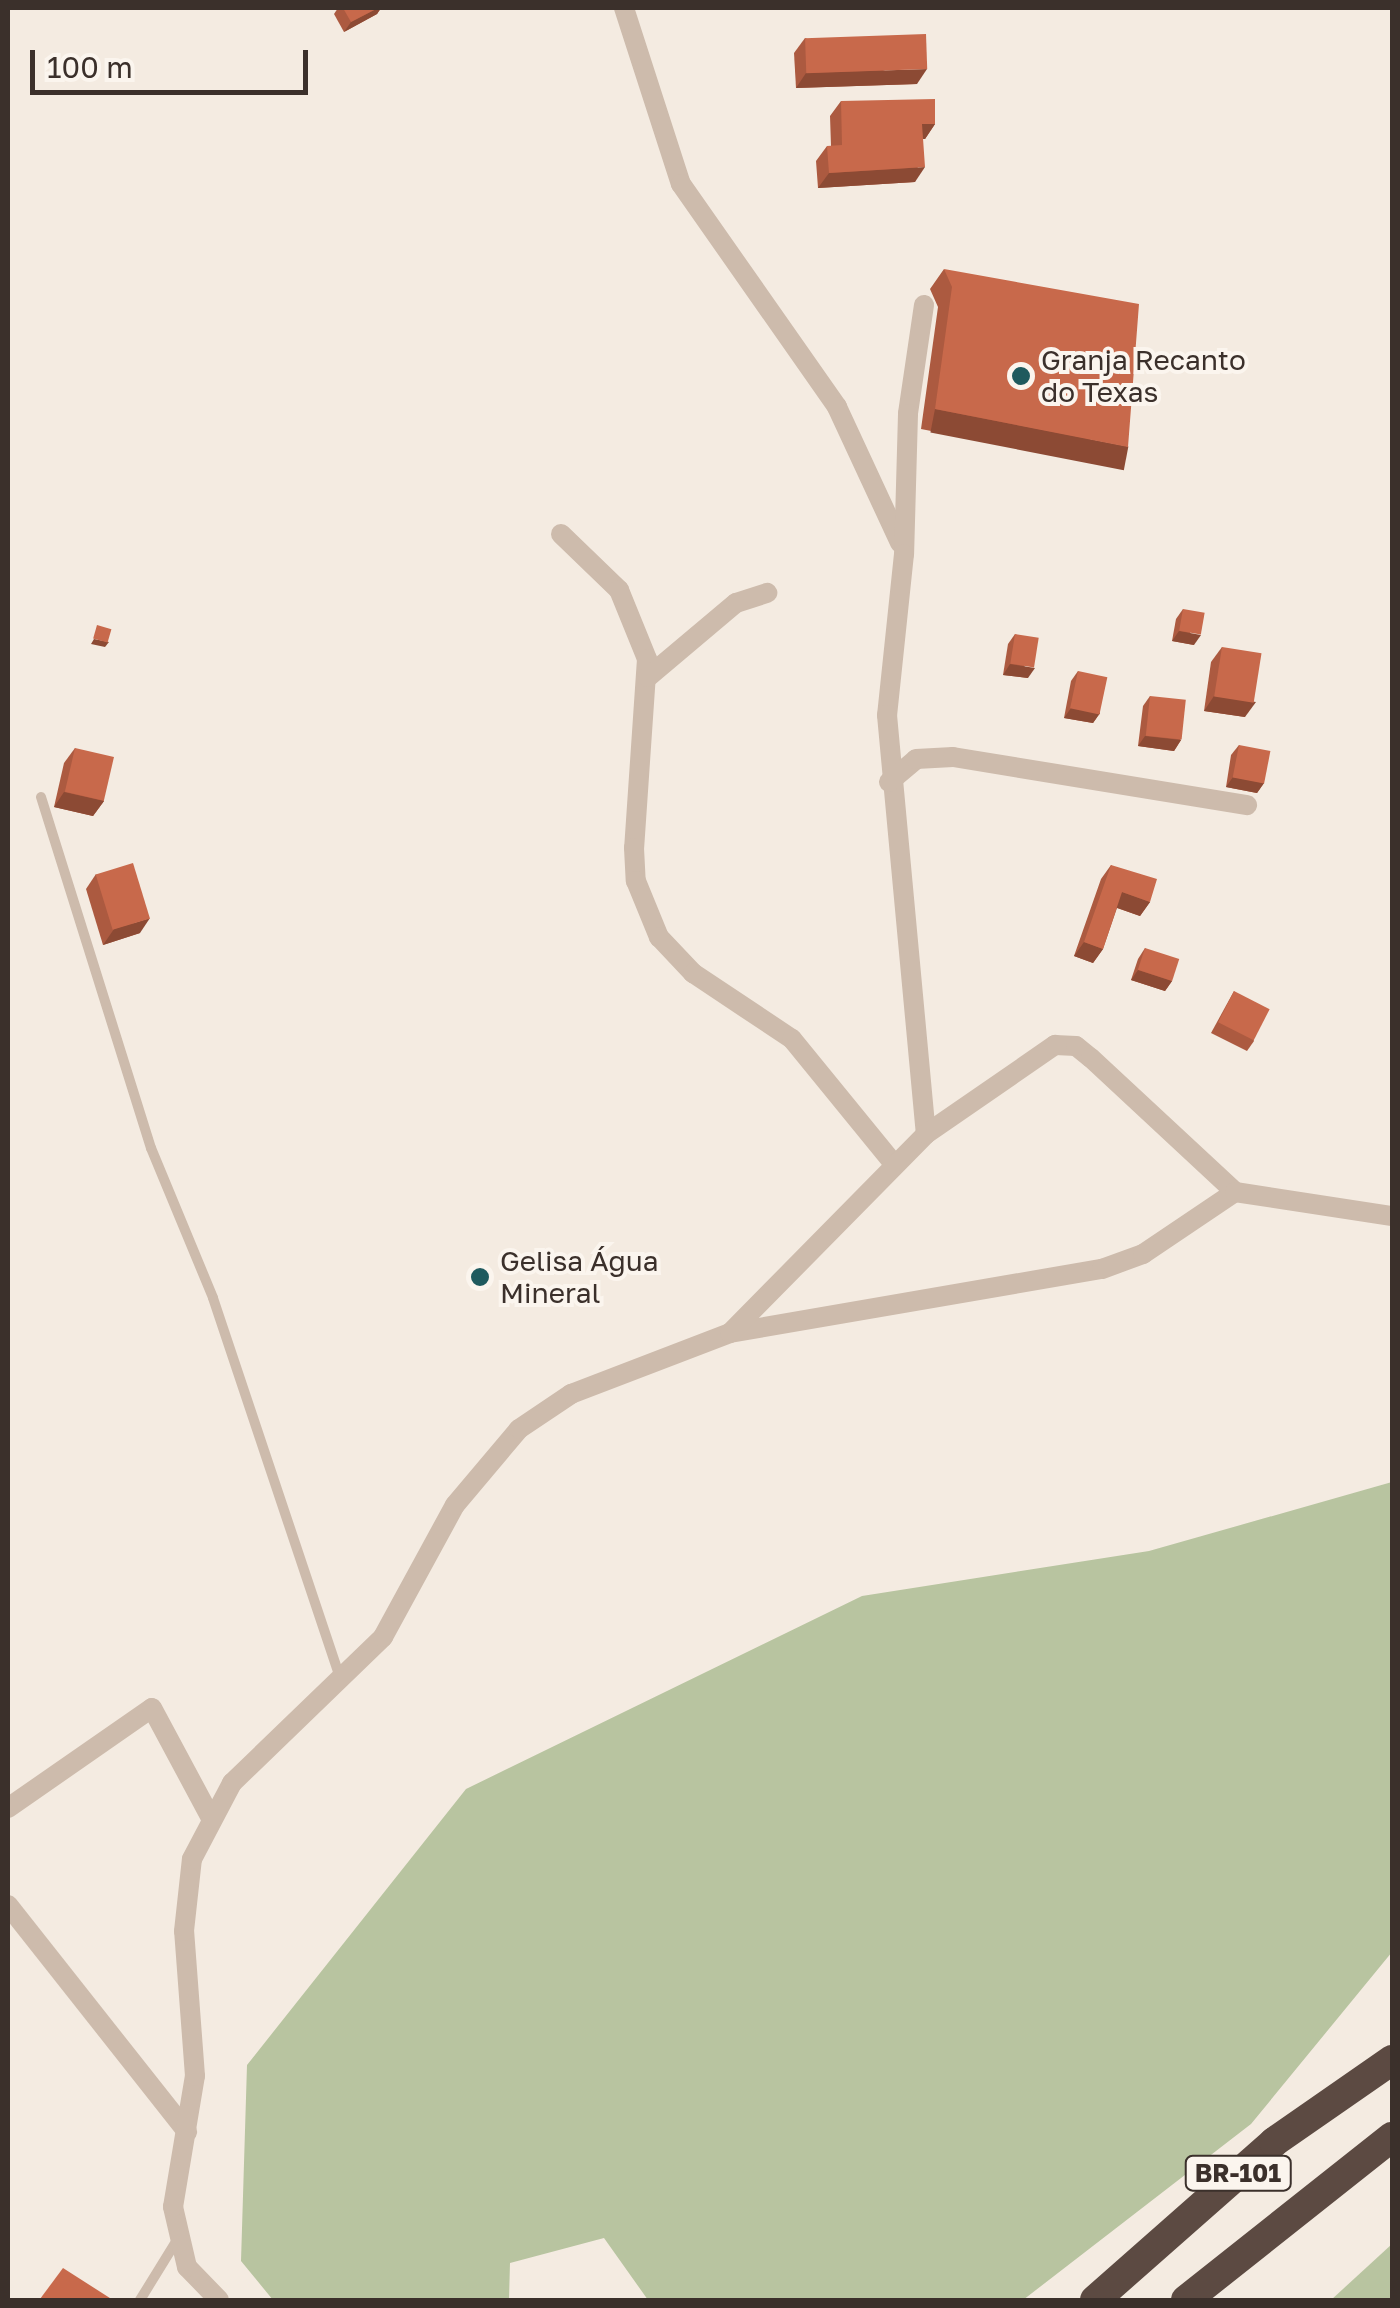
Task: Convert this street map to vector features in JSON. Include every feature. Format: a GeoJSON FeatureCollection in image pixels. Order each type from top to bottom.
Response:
{"type":"FeatureCollection","features":[{"type":"Feature","properties":{"kind":"highway","name":"BR-101"},"geometry":{"type":"LineString","coordinates":[[1095,2300],[1274,2142],[1392,2060]]}},
{"type":"Feature","properties":{"kind":"highway","name":"BR-101"},"geometry":{"type":"LineString","coordinates":[[1186,2300],[1392,2138]]}},
{"type":"Feature","properties":{"kind":"street"},"geometry":{"type":"LineString","coordinates":[[624,8],[682,184],[836,407],[864,454],[904,554]]}},
{"type":"Feature","properties":{"kind":"street"},"geometry":{"type":"LineString","coordinates":[[924,305],[908,414],[904,554],[887,715],[889,782],[926,1134]]}},
{"type":"Feature","properties":{"kind":"street"},"geometry":{"type":"LineString","coordinates":[[561,534],[619,590],[636,622],[648,677],[634,848],[636,880],[658,936],[694,972],[792,1039],[894,1164]]}},
{"type":"Feature","properties":{"kind":"street"},"geometry":{"type":"LineString","coordinates":[[648,677],[736,604],[767,593]]}},
{"type":"Feature","properties":{"kind":"street"},"geometry":{"type":"LineString","coordinates":[[889,782],[916,760],[952,757],[1247,805]]}},
{"type":"Feature","properties":{"kind":"street"},"geometry":{"type":"LineString","coordinates":[[730,1332],[926,1134],[1055,1044],[1076,1046],[1235,1192],[1392,1216]]}},
{"type":"Feature","properties":{"kind":"street"},"geometry":{"type":"LineString","coordinates":[[219,2300],[187,2267],[177,2240],[173,2207],[195,2076],[185,1892],[211,1818],[251,1762],[342,1681],[401,1613],[456,1505],[519,1430],[571,1394],[730,1332],[1102,1269],[1143,1254],[1235,1192]]}},
{"type":"Feature","properties":{"kind":"street"},"geometry":{"type":"LineString","coordinates":[[8,1808],[152,1708],[211,1818]]}},
{"type":"Feature","properties":{"kind":"street"},"geometry":{"type":"LineString","coordinates":[[8,1905],[186,2132]]}},
{"type":"Feature","properties":{"kind":"lane"},"geometry":{"type":"LineString","coordinates":[[41,798],[151,1148],[213,1298],[342,1681]]}},
{"type":"Feature","properties":{"kind":"lane"},"geometry":{"type":"LineString","coordinates":[[140,2300],[177,2240]]}},
{"type":"Feature","properties":{"kind":"green space"},"geometry":{"type":"Polygon","coordinates":[[[1392,1482],[1392,1952],[1251,2124],[1023,2300],[648,2300],[604,2238],[510,2263],[509,2300],[273,2300],[241,2261],[247,2065],[466,1789],[862,1596],[1149,1551],[1392,1482]]]}},
{"type":"Feature","properties":{"kind":"green space"},"geometry":{"type":"Polygon","coordinates":[[[1392,2244],[1392,2300],[1331,2300],[1392,2244]]]}},
{"type":"Feature","properties":{"kind":"building"},"geometry":{"type":"Polygon","coordinates":[[[343,8],[378,8],[351,22],[343,8]]]}},
{"type":"Feature","properties":{"kind":"building"},"geometry":{"type":"Polygon","coordinates":[[[926,34],[927,69],[806,73],[805,38],[926,34]]]}},
{"type":"Feature","properties":{"kind":"building"},"geometry":{"type":"Polygon","coordinates":[[[935,99],[935,124],[922,124],[925,167],[829,173],[827,146],[842,145],[841,101],[935,99]]]}},
{"type":"Feature","properties":{"kind":"building","name":"Granja Recanto do Texas"},"geometry":{"type":"Polygon","coordinates":[[[944,269],[1139,304],[1128,447],[935,409],[952,287],[944,269]]]}},
{"type":"Feature","properties":{"kind":"building"},"geometry":{"type":"Polygon","coordinates":[[[1183,609],[1205,613],[1201,634],[1179,631],[1183,609]]]}},
{"type":"Feature","properties":{"kind":"building"},"geometry":{"type":"Polygon","coordinates":[[[97,625],[111,629],[108,643],[93,638],[97,625]]]}},
{"type":"Feature","properties":{"kind":"building"},"geometry":{"type":"Polygon","coordinates":[[[1015,634],[1039,638],[1034,667],[1010,664],[1015,634]]]}},
{"type":"Feature","properties":{"kind":"building"},"geometry":{"type":"Polygon","coordinates":[[[1222,647],[1262,653],[1254,703],[1214,696],[1222,647]]]}},
{"type":"Feature","properties":{"kind":"building"},"geometry":{"type":"Polygon","coordinates":[[[1078,671],[1107,677],[1099,714],[1070,708],[1078,671]]]}},
{"type":"Feature","properties":{"kind":"building"},"geometry":{"type":"Polygon","coordinates":[[[1150,696],[1186,700],[1182,740],[1146,736],[1150,696]]]}},
{"type":"Feature","properties":{"kind":"building"},"geometry":{"type":"Polygon","coordinates":[[[1239,745],[1270,751],[1264,783],[1233,777],[1239,745]]]}},
{"type":"Feature","properties":{"kind":"building"},"geometry":{"type":"Polygon","coordinates":[[[75,748],[114,757],[104,801],[65,792],[75,748]]]}},
{"type":"Feature","properties":{"kind":"building"},"geometry":{"type":"Polygon","coordinates":[[[133,863],[150,918],[113,930],[96,874],[133,863]]]}},
{"type":"Feature","properties":{"kind":"building"},"geometry":{"type":"Polygon","coordinates":[[[1111,865],[1157,879],[1150,902],[1122,892],[1103,949],[1084,942],[1111,865]]]}},
{"type":"Feature","properties":{"kind":"building"},"geometry":{"type":"Polygon","coordinates":[[[1145,948],[1179,959],[1172,981],[1138,970],[1145,948]]]}},
{"type":"Feature","properties":{"kind":"building"},"geometry":{"type":"Polygon","coordinates":[[[1234,991],[1270,1009],[1254,1040],[1218,1022],[1234,991]]]}},
{"type":"Feature","properties":{"kind":"building"},"geometry":{"type":"Polygon","coordinates":[[[63,2268],[113,2300],[40,2299],[63,2268]]]}},
{"type":"Feature","properties":{"kind":"place","name":"Granja Recanto do Texas"},"geometry":{"type":"Point","coordinates":[1021,376]}},
{"type":"Feature","properties":{"kind":"place","name":"Gelisa Água Mineral"},"geometry":{"type":"Point","coordinates":[480,1277]}}]}
